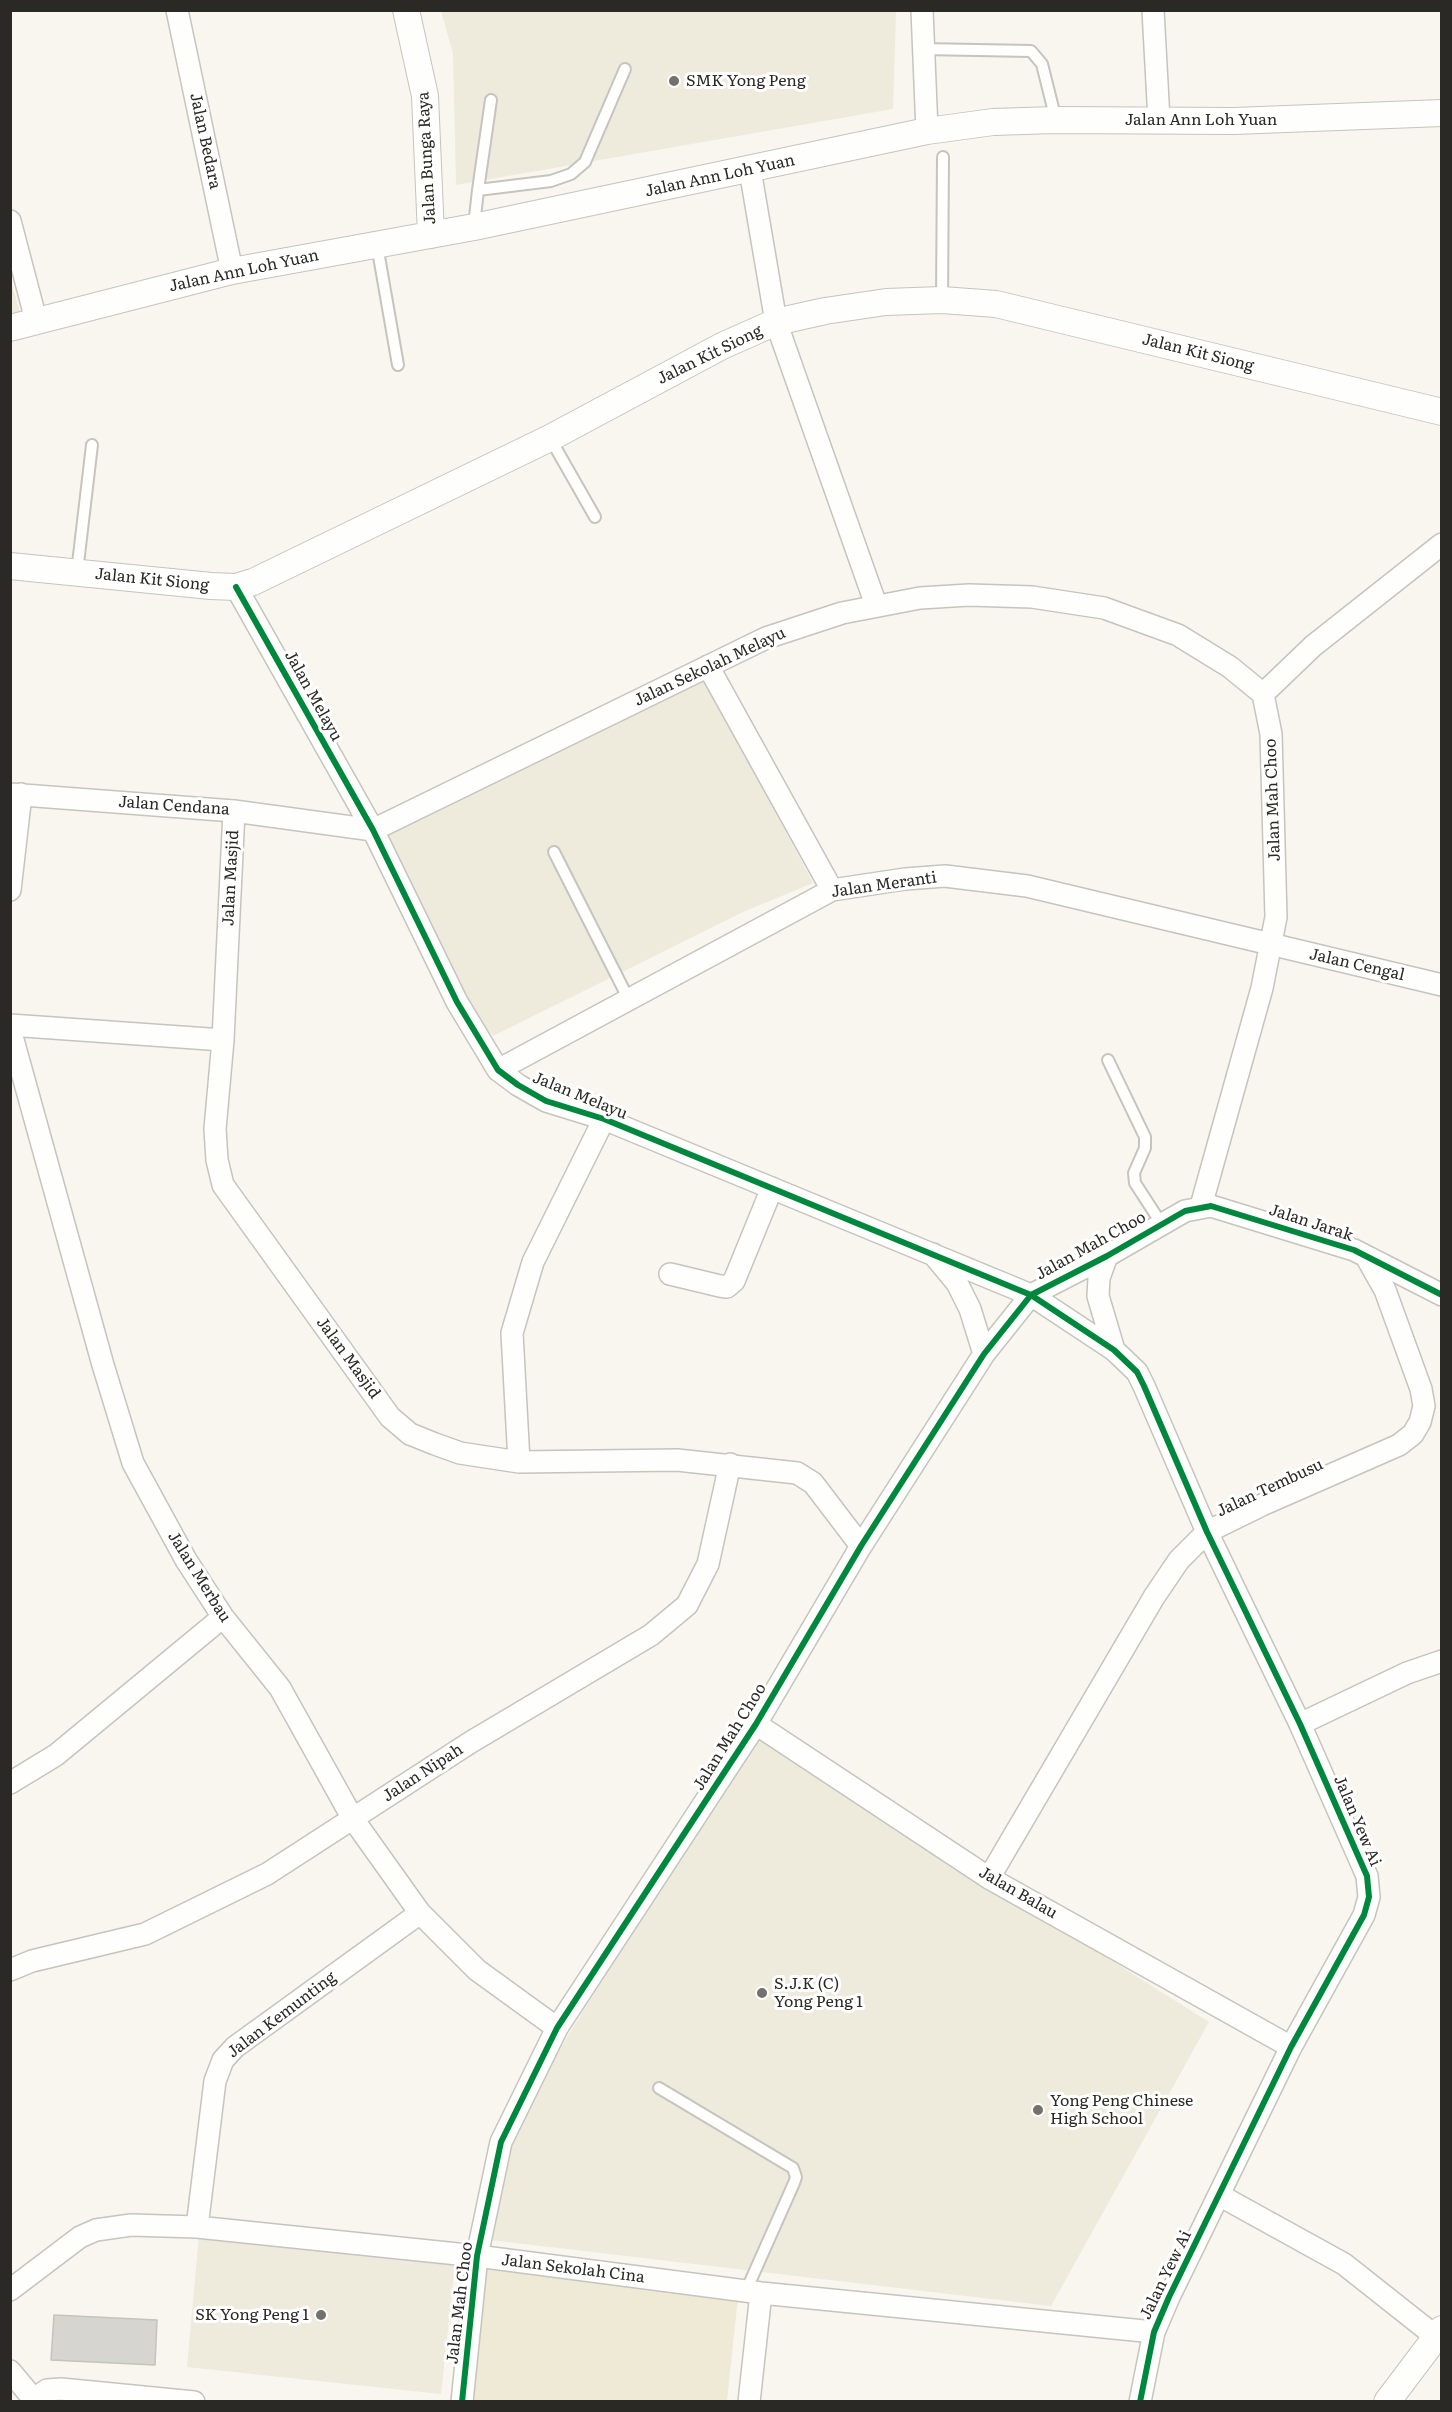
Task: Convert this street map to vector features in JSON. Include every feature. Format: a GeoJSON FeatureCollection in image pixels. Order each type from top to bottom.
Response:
{"type":"FeatureCollection","features":[{"type":"Feature","properties":{"kind":"street","name":"Jalan Bedara"},"geometry":{"type":"LineString","coordinates":[[177,10],[232,271]]}},
{"type":"Feature","properties":{"kind":"street","name":"Jalan Bunga Raya"},"geometry":{"type":"LineString","coordinates":[[406,10],[425,96],[431,234]]}},
{"type":"Feature","properties":{"kind":"street"},"geometry":{"type":"LineString","coordinates":[[922,10],[927,131]]}},
{"type":"Feature","properties":{"kind":"street"},"geometry":{"type":"LineString","coordinates":[[1153,10],[1159,120]]}},
{"type":"Feature","properties":{"kind":"street","name":"Jalan Ann Loh Yuan"},"geometry":{"type":"LineString","coordinates":[[10,328],[232,271],[474,227],[927,131],[993,122],[1234,121],[1442,113]]}},
{"type":"Feature","properties":{"kind":"street"},"geometry":{"type":"LineString","coordinates":[[750,170],[776,322],[876,605]]}},
{"type":"Feature","properties":{"kind":"street"},"geometry":{"type":"LineString","coordinates":[[10,221],[36,320]]}},
{"type":"Feature","properties":{"kind":"street","name":"Jalan Kit Siong"},"geometry":{"type":"LineString","coordinates":[[10,566],[236,587],[253,582],[550,438],[722,346],[776,322],[825,311],[886,302],[942,300],[996,304],[1442,412]]}},
{"type":"Feature","properties":{"kind":"street"},"geometry":{"type":"LineString","coordinates":[[1263,694],[1313,646],[1442,544]]}},
{"type":"Feature","properties":{"kind":"street","name":"Jalan Melayu"},"geometry":{"type":"LineString","coordinates":[[236,587],[373,830],[457,1002],[498,1070],[546,1101],[604,1119],[1030,1295]]}},
{"type":"Feature","properties":{"kind":"street","name":"Jalan Sekolah Melayu"},"geometry":{"type":"LineString","coordinates":[[373,830],[766,638],[842,613],[876,605],[969,595],[1064,600],[1104,608],[1178,635],[1230,667],[1263,694]]}},
{"type":"Feature","properties":{"kind":"street"},"geometry":{"type":"LineString","coordinates":[[708,666],[832,890]]}},
{"type":"Feature","properties":{"kind":"street","name":"Jalan Mah Choo"},"geometry":{"type":"LineString","coordinates":[[462,2402],[477,2256],[501,2142],[557,2028],[756,1724],[861,1546],[984,1354],[1030,1295],[1107,1256],[1161,1223],[1201,1206],[1272,945],[1276,917],[1271,734],[1263,694]]}},
{"type":"Feature","properties":{"kind":"street"},"geometry":{"type":"LineString","coordinates":[[10,890],[16,794]]}},
{"type":"Feature","properties":{"kind":"street","name":"Jalan Cendana"},"geometry":{"type":"LineString","coordinates":[[16,794],[234,811],[373,830]]}},
{"type":"Feature","properties":{"kind":"street","name":"Jalan Masjid"},"geometry":{"type":"LineString","coordinates":[[234,811],[223,1040],[216,1129],[217,1160],[223,1185],[390,1417],[410,1434],[460,1453],[519,1462],[676,1460],[797,1473],[813,1483],[861,1546]]}},
{"type":"Feature","properties":{"kind":"street","name":"Jalan Meranti"},"geometry":{"type":"LineString","coordinates":[[498,1070],[832,890],[945,876],[986,879],[1028,886],[1272,945]]}},
{"type":"Feature","properties":{"kind":"street","name":"Jalan Cengal"},"geometry":{"type":"LineString","coordinates":[[1272,945],[1442,985]]}},
{"type":"Feature","properties":{"kind":"street"},"geometry":{"type":"LineString","coordinates":[[10,1025],[223,1040]]}},
{"type":"Feature","properties":{"kind":"street","name":"Jalan Merbau"},"geometry":{"type":"LineString","coordinates":[[10,1029],[103,1365],[133,1462],[186,1560],[223,1617],[280,1688],[353,1818],[420,1913],[477,1970],[557,2028]]}},
{"type":"Feature","properties":{"kind":"street"},"geometry":{"type":"LineString","coordinates":[[519,1462],[512,1333],[533,1262],[604,1119]]}},
{"type":"Feature","properties":{"kind":"street"},"geometry":{"type":"LineString","coordinates":[[670,1274],[727,1287],[734,1281],[772,1188]]}},
{"type":"Feature","properties":{"kind":"street","name":"Jalan Jarak"},"geometry":{"type":"LineString","coordinates":[[1201,1206],[1222,1208],[1354,1250],[1442,1295]]}},
{"type":"Feature","properties":{"kind":"street"},"geometry":{"type":"LineString","coordinates":[[933,1253],[957,1283],[966,1300],[984,1354]]}},
{"type":"Feature","properties":{"kind":"street"},"geometry":{"type":"LineString","coordinates":[[1107,1256],[1099,1278],[1098,1296],[1114,1350]]}},
{"type":"Feature","properties":{"kind":"street","name":"Jalan Tembusu"},"geometry":{"type":"LineString","coordinates":[[989,1878],[1154,1597],[1179,1560],[1207,1532],[1262,1504],[1399,1445],[1413,1434],[1420,1422],[1424,1406],[1421,1389],[1385,1290],[1367,1258]]}},
{"type":"Feature","properties":{"kind":"street","name":"Jalan Yew Ai"},"geometry":{"type":"LineString","coordinates":[[1030,1295],[1114,1350],[1137,1372],[1207,1532],[1300,1724],[1367,1876],[1369,1897],[1364,1915],[1291,2047],[1154,2332],[1140,2402]]}},
{"type":"Feature","properties":{"kind":"street","name":"Jalan Nipah"},"geometry":{"type":"LineString","coordinates":[[10,1970],[33,1961],[145,1934],[267,1874],[471,1742],[651,1635],[687,1605],[708,1564],[730,1464]]}},
{"type":"Feature","properties":{"kind":"street"},"geometry":{"type":"LineString","coordinates":[[10,1783],[56,1755],[223,1617]]}},
{"type":"Feature","properties":{"kind":"street"},"geometry":{"type":"LineString","coordinates":[[1300,1724],[1407,1673],[1442,1661]]}},
{"type":"Feature","properties":{"kind":"street","name":"Jalan Balau"},"geometry":{"type":"LineString","coordinates":[[756,1724],[989,1878],[1291,2047]]}},
{"type":"Feature","properties":{"kind":"street","name":"Jalan Kemunting"},"geometry":{"type":"LineString","coordinates":[[197,2227],[215,2081],[223,2060],[235,2047],[420,1913]]}},
{"type":"Feature","properties":{"kind":"street"},"geometry":{"type":"LineString","coordinates":[[1219,2195],[1344,2264],[1438,2333],[1387,2402]]}},
{"type":"Feature","properties":{"kind":"street","name":"Jalan Sekolah Cina"},"geometry":{"type":"LineString","coordinates":[[10,2290],[80,2237],[96,2230],[131,2225],[197,2227],[477,2256],[754,2292],[1154,2332]]}},
{"type":"Feature","properties":{"kind":"street"},"geometry":{"type":"LineString","coordinates":[[749,2402],[754,2292]]}},
{"type":"Feature","properties":{"kind":"street"},"geometry":{"type":"LineString","coordinates":[[10,2371],[35,2400],[54,2389],[91,2397],[194,2402]]}},
{"type":"Feature","properties":{"kind":"lane"},"geometry":{"type":"LineString","coordinates":[[922,49],[1030,51],[1042,64],[1056,120]]}},
{"type":"Feature","properties":{"kind":"lane"},"geometry":{"type":"LineString","coordinates":[[478,190],[551,181],[571,174],[585,162],[625,69]]}},
{"type":"Feature","properties":{"kind":"lane"},"geometry":{"type":"LineString","coordinates":[[474,227],[492,100]]}},
{"type":"Feature","properties":{"kind":"lane"},"geometry":{"type":"LineString","coordinates":[[942,300],[943,157]]}},
{"type":"Feature","properties":{"kind":"lane"},"geometry":{"type":"LineString","coordinates":[[377,244],[398,364]]}},
{"type":"Feature","properties":{"kind":"lane"},"geometry":{"type":"LineString","coordinates":[[550,438],[595,517]]}},
{"type":"Feature","properties":{"kind":"lane"},"geometry":{"type":"LineString","coordinates":[[78,572],[92,444]]}},
{"type":"Feature","properties":{"kind":"lane"},"geometry":{"type":"LineString","coordinates":[[554,852],[628,998]]}},
{"type":"Feature","properties":{"kind":"lane"},"geometry":{"type":"LineString","coordinates":[[1108,1060],[1145,1137],[1145,1148],[1134,1173],[1135,1183],[1161,1223]]}},
{"type":"Feature","properties":{"kind":"lane"},"geometry":{"type":"LineString","coordinates":[[659,2088],[793,2168],[796,2177],[754,2292]]}},
{"type":"Feature","properties":{"kind":"shaded area","name":"SMK Yong Peng"},"geometry":{"type":"Polygon","coordinates":[[[441,11],[896,11],[893,109],[456,185],[453,53],[441,11]]]}},
{"type":"Feature","properties":{"kind":"shaded area"},"geometry":{"type":"Polygon","coordinates":[[[10,279],[21,315],[10,319],[10,279]]]}},
{"type":"Feature","properties":{"kind":"shaded area"},"geometry":{"type":"Polygon","coordinates":[[[695,661],[813,883],[743,912],[493,1036],[464,1002],[372,819],[695,661]]]}},
{"type":"Feature","properties":{"kind":"shaded area","name":"S.J.K (C) Yong Peng 1"},"geometry":{"type":"Polygon","coordinates":[[[754,1735],[1209,2022],[1051,2306],[482,2239],[506,2136],[754,1735]]]}},
{"type":"Feature","properties":{"kind":"shaded area","name":"SK Yong Peng 1"},"geometry":{"type":"Polygon","coordinates":[[[199,2235],[455,2263],[441,2394],[187,2367],[199,2235]]]}},
{"type":"Feature","properties":{"kind":"shaded area"},"geometry":{"type":"Polygon","coordinates":[[[475,2260],[739,2288],[727,2401],[460,2402],[475,2260]]]}},
{"type":"Feature","properties":{"kind":"building"},"geometry":{"type":"Polygon","coordinates":[[[54,2315],[157,2320],[155,2365],[51,2360],[54,2315]]]}},
{"type":"Feature","properties":{"kind":"cycle path"},"geometry":{"type":"LineString","coordinates":[[236,587],[373,830],[457,1002],[498,1070],[546,1101],[604,1119],[1031,1295],[1114,1350],[1137,1372],[1144,1386],[1207,1532],[1300,1724],[1367,1876],[1369,1897],[1364,1915],[1291,2047],[1169,2297],[1154,2332],[1140,2402]]}},
{"type":"Feature","properties":{"kind":"cycle path"},"geometry":{"type":"LineString","coordinates":[[462,2402],[477,2256],[501,2142],[557,2028],[756,1724],[861,1546],[984,1354],[1031,1295],[1107,1256],[1185,1211],[1211,1206],[1354,1250],[1442,1295]]}},
{"type":"Feature","properties":{"kind":"place","name":"SMK Yong Peng"},"geometry":{"type":"Point","coordinates":[674,81]}},
{"type":"Feature","properties":{"kind":"place","name":"S.J.K (C) Yong Peng 1"},"geometry":{"type":"Point","coordinates":[762,1993]}},
{"type":"Feature","properties":{"kind":"place","name":"Yong Peng Chinese High School"},"geometry":{"type":"Point","coordinates":[1038,2110]}},
{"type":"Feature","properties":{"kind":"place","name":"SK Yong Peng 1"},"geometry":{"type":"Point","coordinates":[321,2315]}}]}
